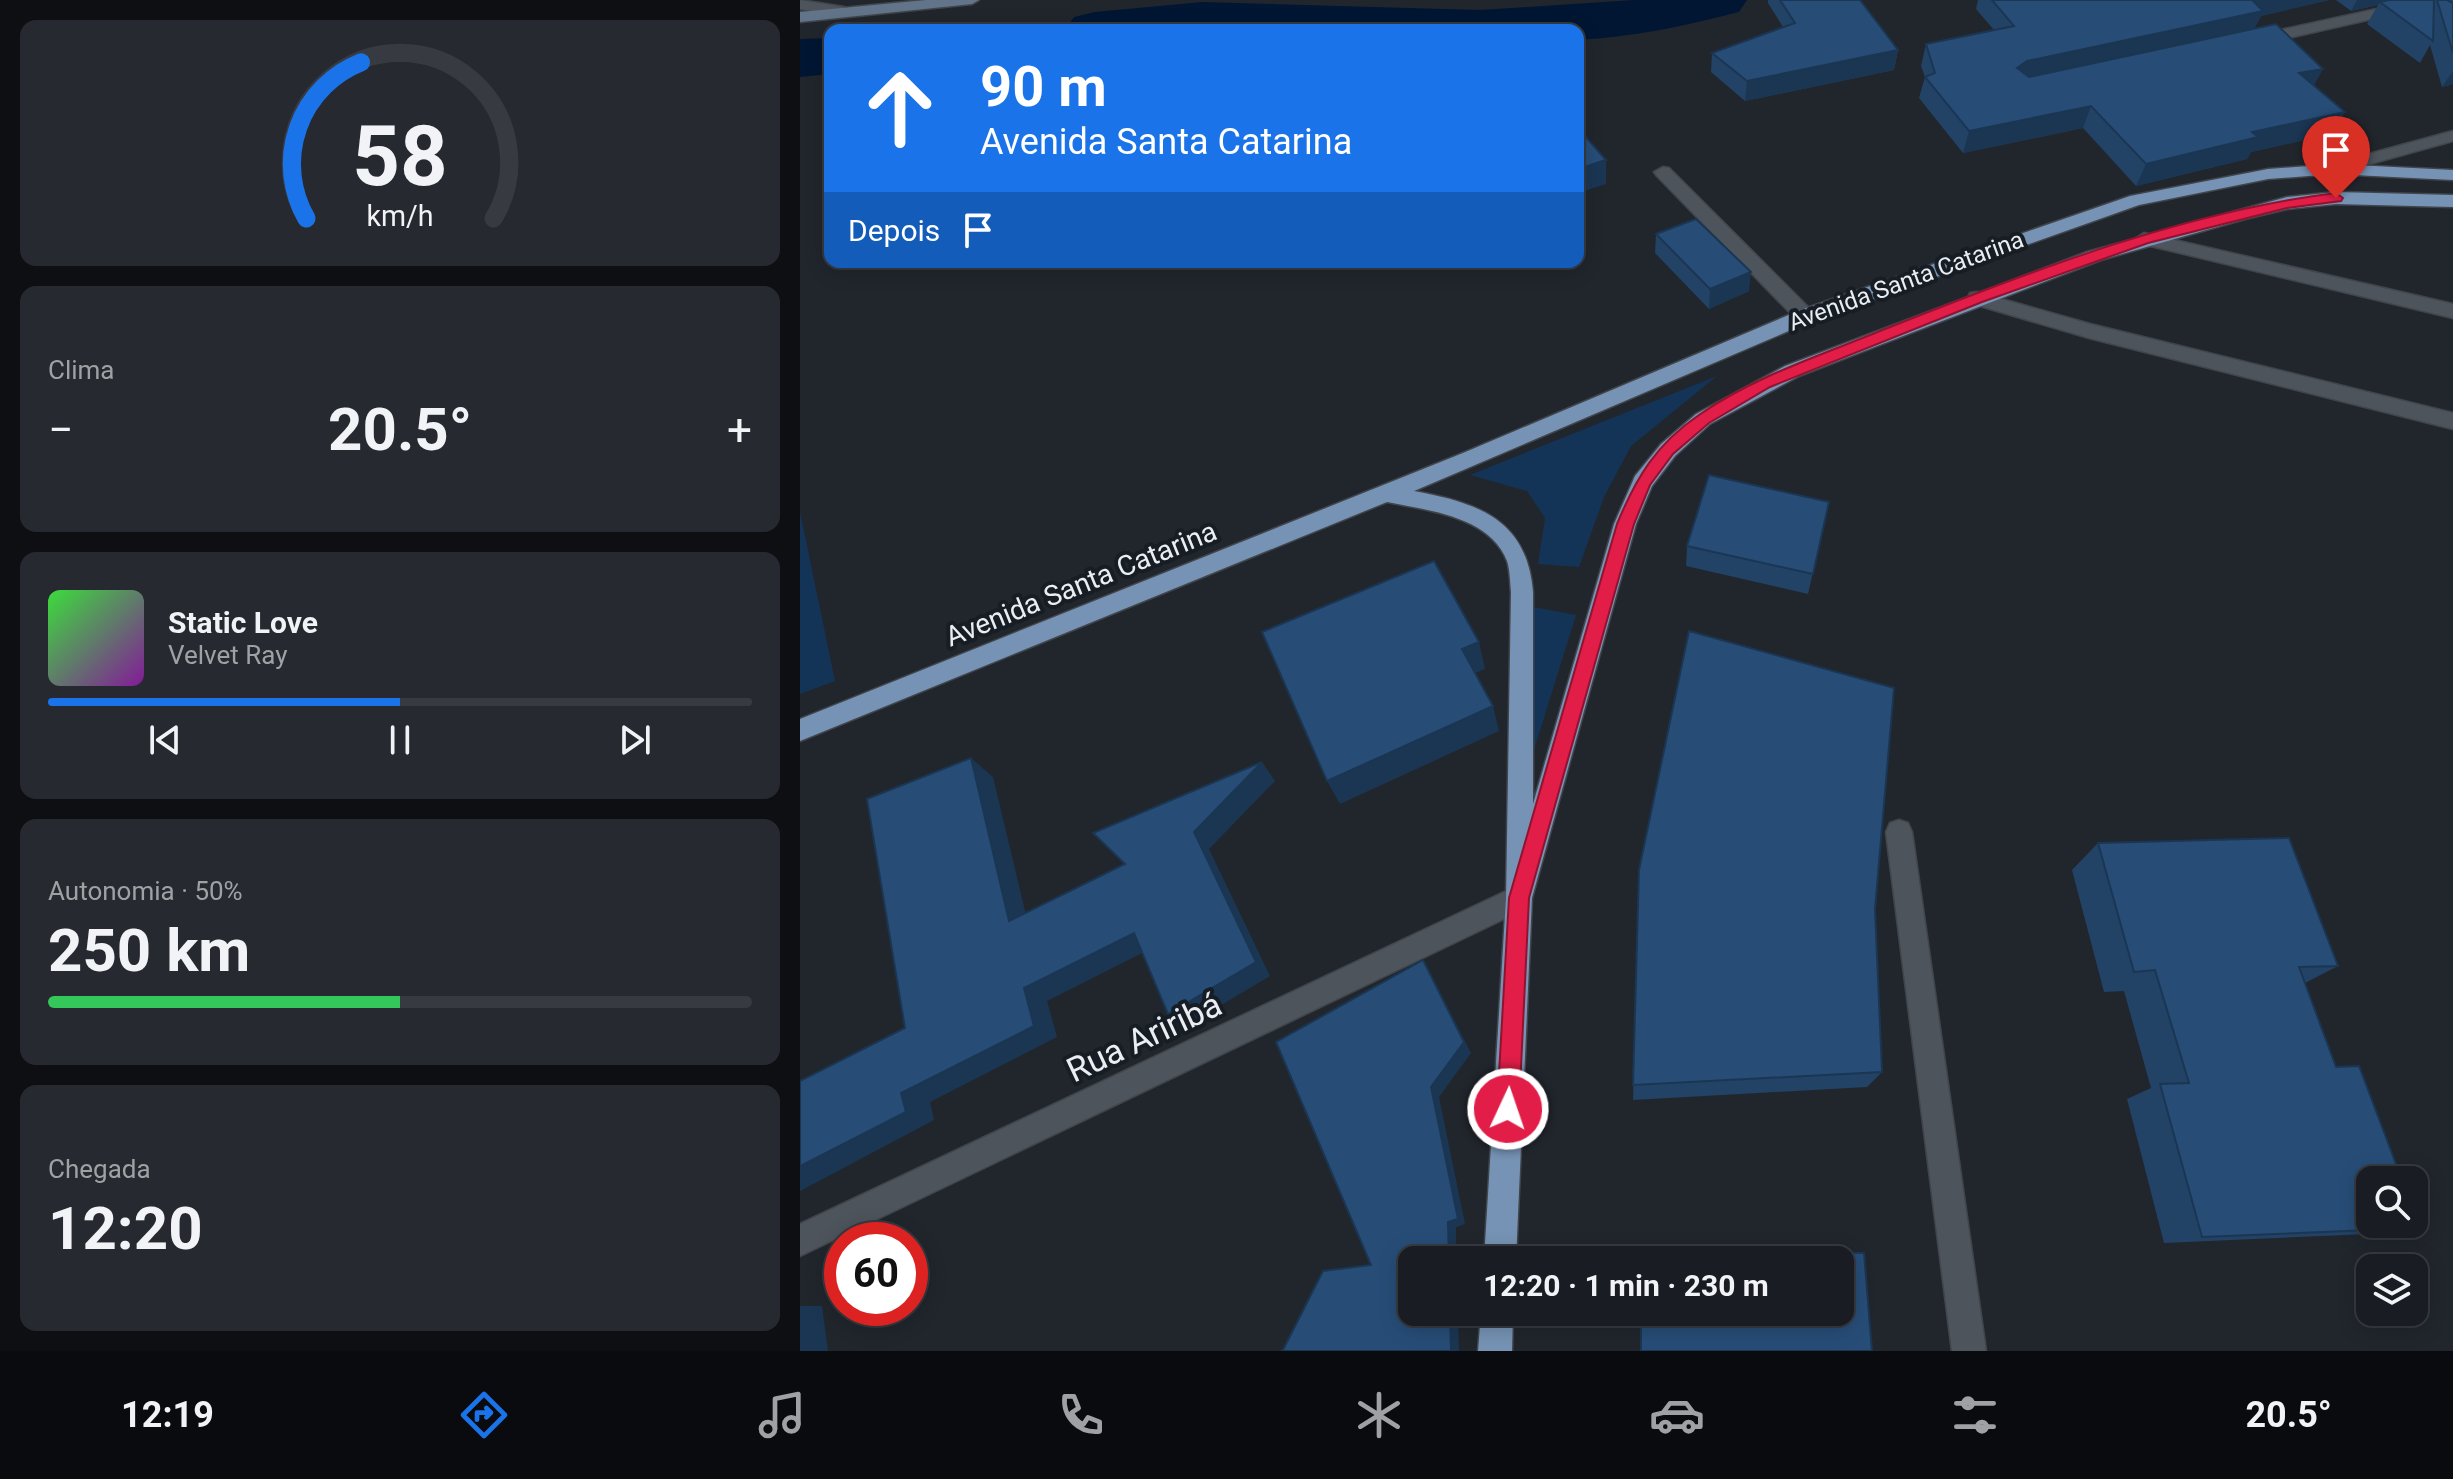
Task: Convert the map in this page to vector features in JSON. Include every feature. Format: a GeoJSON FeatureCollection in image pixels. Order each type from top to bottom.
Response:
{"type":"FeatureCollection","features":[{"type":"Feature","properties":{"kind":"main road","name":"Avenida Santa Catarina"},"geometry":{"type":"LineString","coordinates":[[800,730],[1385,493],[1805,316],[2136,200],[2268,174],[2334,169],[2453,175]]}},
{"type":"Feature","properties":{"kind":"main road","name":"Avenida Santa Catarina"},"geometry":{"type":"LineString","coordinates":[[1519,898],[1625,524],[1643,482],[1668,450],[1703,419],[1792,371],[1977,298],[2144,239],[2300,202],[2336,198],[2453,201]]}},
{"type":"Feature","properties":{"kind":"main road"},"geometry":{"type":"LineString","coordinates":[[1385,493],[1463,510],[1501,535],[1518,560],[1522,592],[1519,898],[1501,1246]]}},
{"type":"Feature","properties":{"kind":"main road"},"geometry":{"type":"LineString","coordinates":[[1495,1351],[1496,1326]]}},
{"type":"Feature","properties":{"kind":"street"},"geometry":{"type":"LineString","coordinates":[[800,17],[972,0]]}},
{"type":"Feature","properties":{"kind":"street"},"geometry":{"type":"LineString","coordinates":[[2237,44],[2430,2],[2443,18]]}},
{"type":"Feature","properties":{"kind":"street"},"geometry":{"type":"LineString","coordinates":[[800,4],[844,12]]}},
{"type":"Feature","properties":{"kind":"street"},"geometry":{"type":"LineString","coordinates":[[2334,169],[2453,136]]}},
{"type":"Feature","properties":{"kind":"street"},"geometry":{"type":"LineString","coordinates":[[1663,172],[1805,316]]}},
{"type":"Feature","properties":{"kind":"street"},"geometry":{"type":"LineString","coordinates":[[2144,239],[2453,311]]}},
{"type":"Feature","properties":{"kind":"street"},"geometry":{"type":"LineString","coordinates":[[1977,298],[2089,331],[2453,421]]}},
{"type":"Feature","properties":{"kind":"street"},"geometry":{"type":"LineString","coordinates":[[1899,832],[1969,1351]]}},
{"type":"Feature","properties":{"kind":"street","name":"Rua Ariribá"},"geometry":{"type":"LineString","coordinates":[[800,1240],[1519,898]]}},
{"type":"Feature","properties":{"kind":"shaded area"},"geometry":{"type":"Polygon","coordinates":[[[1717,376],[1631,446],[1604,497],[1579,567],[1538,564],[1545,518],[1527,491],[1470,475],[1717,376]]]}},
{"type":"Feature","properties":{"kind":"shaded area"},"geometry":{"type":"Polygon","coordinates":[[[800,512],[835,681],[800,694],[800,512]]]}},
{"type":"Feature","properties":{"kind":"shaded area"},"geometry":{"type":"Polygon","coordinates":[[[1533,607],[1576,615],[1529,766],[1533,607]]]}},
{"type":"Feature","properties":{"kind":"building"},"geometry":{"type":"Polygon","coordinates":[[[1780,0],[1860,0],[1898,50],[1747,81],[1712,53],[1795,23],[1780,0]]]}},
{"type":"Feature","properties":{"kind":"building"},"geometry":{"type":"Polygon","coordinates":[[[1992,0],[2252,0],[2263,11],[2027,61],[2017,68],[2029,77],[2276,24],[2323,69],[2299,73],[2345,112],[2252,132],[2258,137],[2146,164],[2091,106],[1969,131],[1925,77],[1935,73],[1926,44],[2014,26],[1992,0]]]}},
{"type":"Feature","properties":{"kind":"building"},"geometry":{"type":"Polygon","coordinates":[[[2434,0],[2433,41],[2380,2],[2434,0]]]}},
{"type":"Feature","properties":{"kind":"building"},"geometry":{"type":"Polygon","coordinates":[[[2437,0],[2453,3],[2453,53],[2437,0]]]}},
{"type":"Feature","properties":{"kind":"building"},"geometry":{"type":"Polygon","coordinates":[[[1584,135],[1606,160],[1584,167],[1584,135]]]}},
{"type":"Feature","properties":{"kind":"building"},"geometry":{"type":"Polygon","coordinates":[[[1696,219],[1751,272],[1710,289],[1656,234],[1696,219]]]}},
{"type":"Feature","properties":{"kind":"building"},"geometry":{"type":"Polygon","coordinates":[[[1709,475],[1829,502],[1813,574],[1687,546],[1709,475]]]}},
{"type":"Feature","properties":{"kind":"building"},"geometry":{"type":"Polygon","coordinates":[[[1434,561],[1479,642],[1462,649],[1493,706],[1327,781],[1262,632],[1434,561]]]}},
{"type":"Feature","properties":{"kind":"building"},"geometry":{"type":"Polygon","coordinates":[[[1689,631],[1894,688],[1875,909],[1882,1072],[1633,1085],[1639,870],[1689,631]]]}},
{"type":"Feature","properties":{"kind":"building"},"geometry":{"type":"Polygon","coordinates":[[[971,758],[1009,921],[1125,864],[1093,833],[1262,762],[1194,832],[1256,962],[1168,1014],[1134,933],[1024,988],[1034,1026],[901,1093],[906,1112],[800,1166],[800,1081],[905,1028],[867,799],[971,758]]]}},
{"type":"Feature","properties":{"kind":"building"},"geometry":{"type":"Polygon","coordinates":[[[2289,838],[2338,966],[2299,967],[2336,1067],[2359,1066],[2397,1166],[2356,1166],[2356,1231],[2202,1237],[2160,1084],[2189,1083],[2155,970],[2134,972],[2098,843],[2289,838]]]}},
{"type":"Feature","properties":{"kind":"building"},"geometry":{"type":"Polygon","coordinates":[[[1423,960],[1464,1042],[1431,1087],[1458,1219],[1448,1222],[1449,1246],[1398,1246],[1398,1326],[1450,1326],[1451,1351],[1281,1351],[1323,1271],[1371,1265],[1276,1042],[1423,960]]]}},
{"type":"Feature","properties":{"kind":"building"},"geometry":{"type":"Polygon","coordinates":[[[1854,1253],[1864,1253],[1872,1351],[1641,1351],[1641,1326],[1854,1326],[1854,1253]]]}},
{"type":"Feature","properties":{"kind":"waterway"},"geometry":{"type":"LineString","coordinates":[[1546,24],[1629,19],[1718,0]]}},
{"type":"Feature","properties":{"kind":"waterway"},"geometry":{"type":"LineString","coordinates":[[1159,24],[1202,20],[1341,24]]}},
{"type":"Feature","properties":{"kind":"waterway"},"geometry":{"type":"LineString","coordinates":[[800,58],[824,56]]}},
{"type":"Feature","properties":{"kind":"route"},"geometry":{"type":"LineString","coordinates":[[1508,1109],[1519,898],[1625,524],[1643,482],[1668,450],[1703,419],[1764,384],[1977,298],[2144,239],[2287,203],[2336,198]]}}]}
